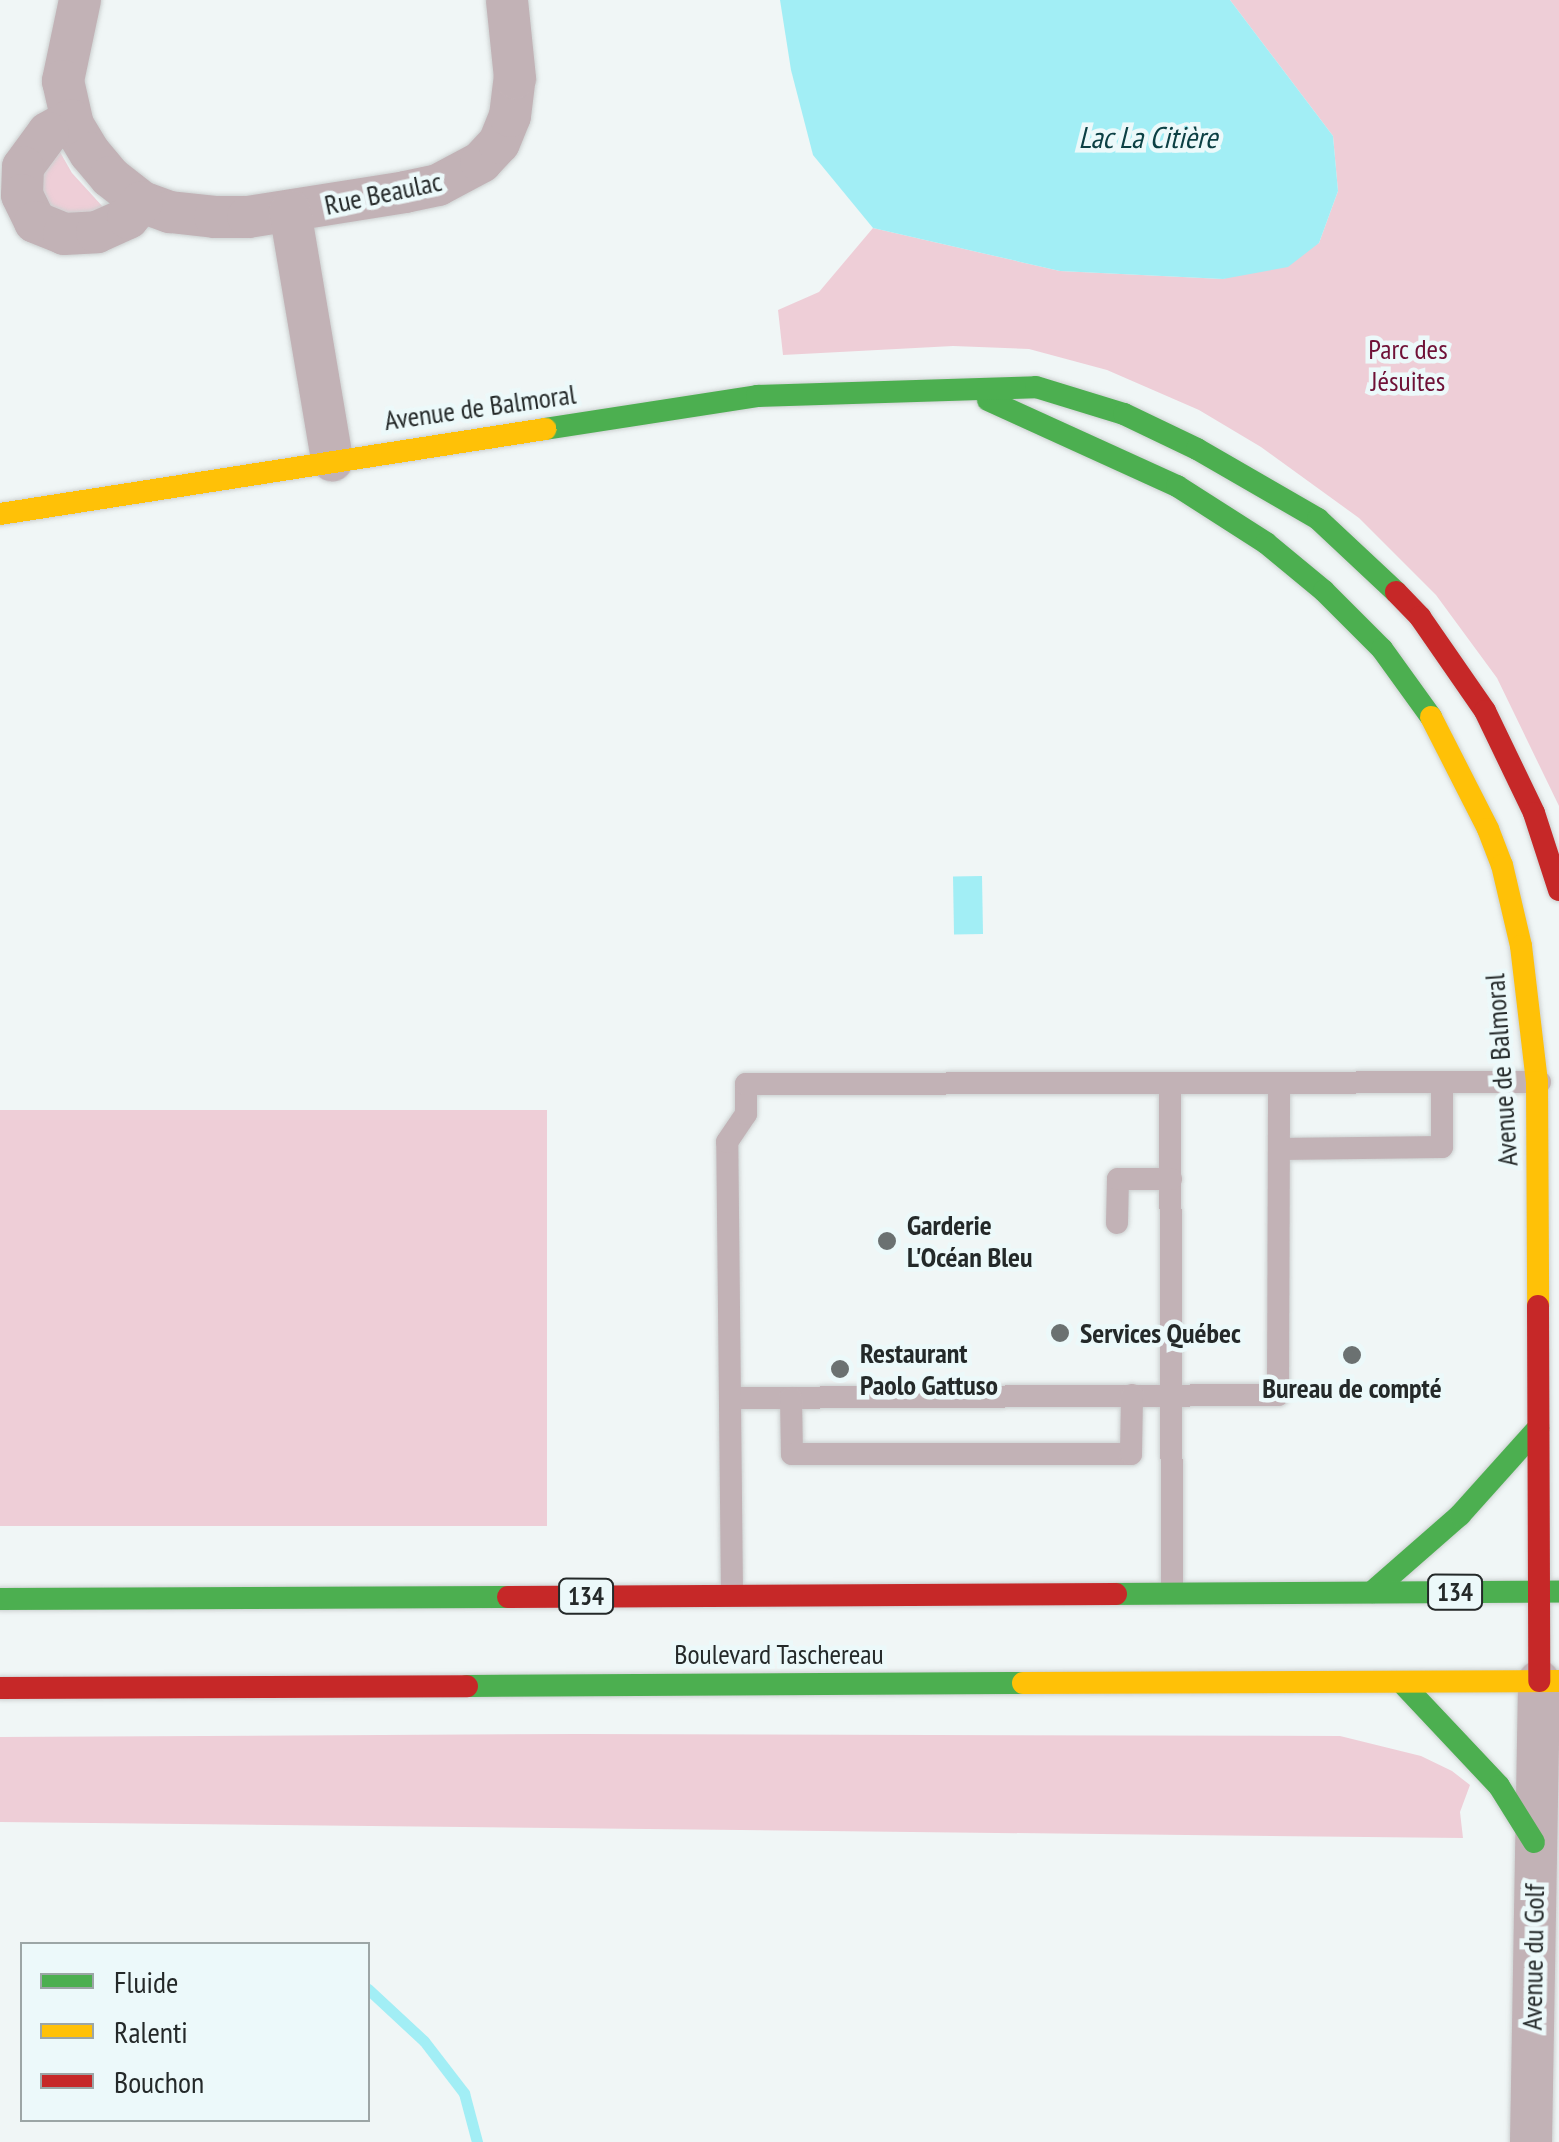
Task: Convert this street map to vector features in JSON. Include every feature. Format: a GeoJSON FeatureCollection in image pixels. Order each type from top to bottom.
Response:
{"type":"FeatureCollection","features":[{"type":"Feature","properties":{"kind":"main road","name":"Avenue de Balmoral"},"geometry":{"type":"LineString","coordinates":[[0,514],[757,396],[831,390],[972,392],[1036,386],[1124,414],[1197,449],[1318,519],[1402,597],[1468,682],[1521,782],[1559,890]]}},
{"type":"Feature","properties":{"kind":"main road","name":"Avenue de Balmoral"},"geometry":{"type":"LineString","coordinates":[[972,392],[1152,473],[1208,504],[1290,562],[1382,648],[1454,758],[1502,865],[1548,1082],[1538,1428],[1549,1592]]}},
{"type":"Feature","properties":{"kind":"main road"},"geometry":{"type":"LineString","coordinates":[[1372,1592],[1460,1515],[1538,1428]]}},
{"type":"Feature","properties":{"kind":"main road","name":"134"},"geometry":{"type":"LineString","coordinates":[[0,1599],[1549,1592]]}},
{"type":"Feature","properties":{"kind":"main road","name":"Avenue du Golf"},"geometry":{"type":"LineString","coordinates":[[1549,1592],[1549,1681]]}},
{"type":"Feature","properties":{"kind":"main road","name":"Boulevard Taschereau"},"geometry":{"type":"LineString","coordinates":[[0,1688],[1549,1681]]}},
{"type":"Feature","properties":{"kind":"main road"},"geometry":{"type":"LineString","coordinates":[[1402,1683],[1499,1786],[1534,1842]]}},
{"type":"Feature","properties":{"kind":"street","name":"Rue Beaulac"},"geometry":{"type":"LineString","coordinates":[[80,0],[63,80],[71,120],[110,178],[142,202],[183,215],[215,217],[290,212],[438,184],[481,162],[499,143],[510,116],[515,78],[507,0]]}},
{"type":"Feature","properties":{"kind":"street"},"geometry":{"type":"LineString","coordinates":[[71,120],[48,134],[23,167],[22,195],[36,222],[64,234],[97,232],[128,218],[142,202]]}},
{"type":"Feature","properties":{"kind":"street","name":"Rue Beaulac"},"geometry":{"type":"LineString","coordinates":[[290,212],[332,460]]}},
{"type":"Feature","properties":{"kind":"street","name":"Avenue du Golf"},"geometry":{"type":"LineString","coordinates":[[1531,2142],[1534,1842],[1549,1681]]}},
{"type":"Feature","properties":{"kind":"lane"},"geometry":{"type":"LineString","coordinates":[[732,1595],[728,1142],[746,1114],[746,1084],[1548,1082]]}},
{"type":"Feature","properties":{"kind":"lane"},"geometry":{"type":"LineString","coordinates":[[1170,1083],[1172,1592]]}},
{"type":"Feature","properties":{"kind":"lane"},"geometry":{"type":"LineString","coordinates":[[730,1398],[1278,1394],[1279,1083]]}},
{"type":"Feature","properties":{"kind":"lane"},"geometry":{"type":"LineString","coordinates":[[1279,1148],[1442,1147],[1442,1083]]}},
{"type":"Feature","properties":{"kind":"lane"},"geometry":{"type":"LineString","coordinates":[[1117,1223],[1118,1179],[1171,1179]]}},
{"type":"Feature","properties":{"kind":"lane"},"geometry":{"type":"LineString","coordinates":[[791,1398],[792,1454],[1132,1454],[1132,1395]]}},
{"type":"Feature","properties":{"kind":"green space","name":"Parc des Jésuites"},"geometry":{"type":"Polygon","coordinates":[[[1230,0],[1559,0],[1559,806],[1497,678],[1436,595],[1359,518],[1261,447],[1199,410],[1107,370],[1029,349],[953,346],[783,355],[778,310],[819,292],[873,228],[1060,271],[1223,279],[1319,243],[1338,191],[1333,136],[1230,0]]]}},
{"type":"Feature","properties":{"kind":"green space"},"geometry":{"type":"Polygon","coordinates":[[[60,152],[72,173],[104,208],[84,217],[57,212],[48,203],[40,182],[47,157],[60,152]]]}},
{"type":"Feature","properties":{"kind":"green space"},"geometry":{"type":"Polygon","coordinates":[[[0,1110],[547,1110],[547,1526],[0,1526],[0,1110]]]}},
{"type":"Feature","properties":{"kind":"green space"},"geometry":{"type":"Polygon","coordinates":[[[1340,1736],[1421,1756],[1470,1785],[1460,1812],[1463,1838],[0,1822],[0,1737],[1340,1736]]]}},
{"type":"Feature","properties":{"kind":"water","name":"Lac La Citière"},"geometry":{"type":"Polygon","coordinates":[[[780,0],[1230,0],[1333,136],[1338,191],[1319,243],[1288,267],[1223,279],[1060,271],[873,228],[813,155],[791,70],[780,0]]]}},
{"type":"Feature","properties":{"kind":"water"},"geometry":{"type":"Polygon","coordinates":[[[982,876],[983,934],[954,934],[953,877],[982,876]]]}},
{"type":"Feature","properties":{"kind":"waterway"},"geometry":{"type":"LineString","coordinates":[[370,1991],[424,2041],[464,2093],[477,2142]]}},
{"type":"Feature","properties":{"kind":"traffic: fast"},"geometry":{"type":"LineString","coordinates":[[545,429],[757,396],[1036,387],[1124,414],[1197,449],[1318,519],[1396,592]]}},
{"type":"Feature","properties":{"kind":"traffic: fast"},"geometry":{"type":"LineString","coordinates":[[988,400],[1177,486],[1266,543],[1324,591],[1382,649],[1431,717]]}},
{"type":"Feature","properties":{"kind":"traffic: fast"},"geometry":{"type":"LineString","coordinates":[[1372,1592],[1460,1515],[1538,1428]]}},
{"type":"Feature","properties":{"kind":"traffic: fast"},"geometry":{"type":"LineString","coordinates":[[1116,1594],[1559,1592]]}},
{"type":"Feature","properties":{"kind":"traffic: fast"},"geometry":{"type":"LineString","coordinates":[[0,1599],[508,1597]]}},
{"type":"Feature","properties":{"kind":"traffic: fast"},"geometry":{"type":"LineString","coordinates":[[467,1686],[1023,1683]]}},
{"type":"Feature","properties":{"kind":"traffic: fast"},"geometry":{"type":"LineString","coordinates":[[1402,1683],[1499,1786],[1534,1842]]}},
{"type":"Feature","properties":{"kind":"traffic: slow"},"geometry":{"type":"LineString","coordinates":[[0,514],[545,429]]}},
{"type":"Feature","properties":{"kind":"traffic: slow"},"geometry":{"type":"LineString","coordinates":[[1431,717],[1488,829],[1502,865],[1521,946],[1537,1082],[1538,1306]]}},
{"type":"Feature","properties":{"kind":"traffic: slow"},"geometry":{"type":"LineString","coordinates":[[1023,1683],[1559,1681]]}},
{"type":"Feature","properties":{"kind":"traffic: jam"},"geometry":{"type":"LineString","coordinates":[[1396,592],[1420,617],[1485,711],[1534,813],[1559,890]]}},
{"type":"Feature","properties":{"kind":"traffic: jam"},"geometry":{"type":"LineString","coordinates":[[1538,1306],[1539,1681]]}},
{"type":"Feature","properties":{"kind":"traffic: jam"},"geometry":{"type":"LineString","coordinates":[[508,1597],[1116,1594]]}},
{"type":"Feature","properties":{"kind":"traffic: jam"},"geometry":{"type":"LineString","coordinates":[[0,1688],[467,1686]]}},
{"type":"Feature","properties":{"kind":"place","name":"Garderie L'Océan Bleu"},"geometry":{"type":"Point","coordinates":[887,1241]}},
{"type":"Feature","properties":{"kind":"place","name":"Services Québec"},"geometry":{"type":"Point","coordinates":[1060,1333]}},
{"type":"Feature","properties":{"kind":"place","name":"Bureau de compté"},"geometry":{"type":"Point","coordinates":[1352,1355]}},
{"type":"Feature","properties":{"kind":"place","name":"Restaurant Paolo Gattuso"},"geometry":{"type":"Point","coordinates":[840,1369]}}]}
